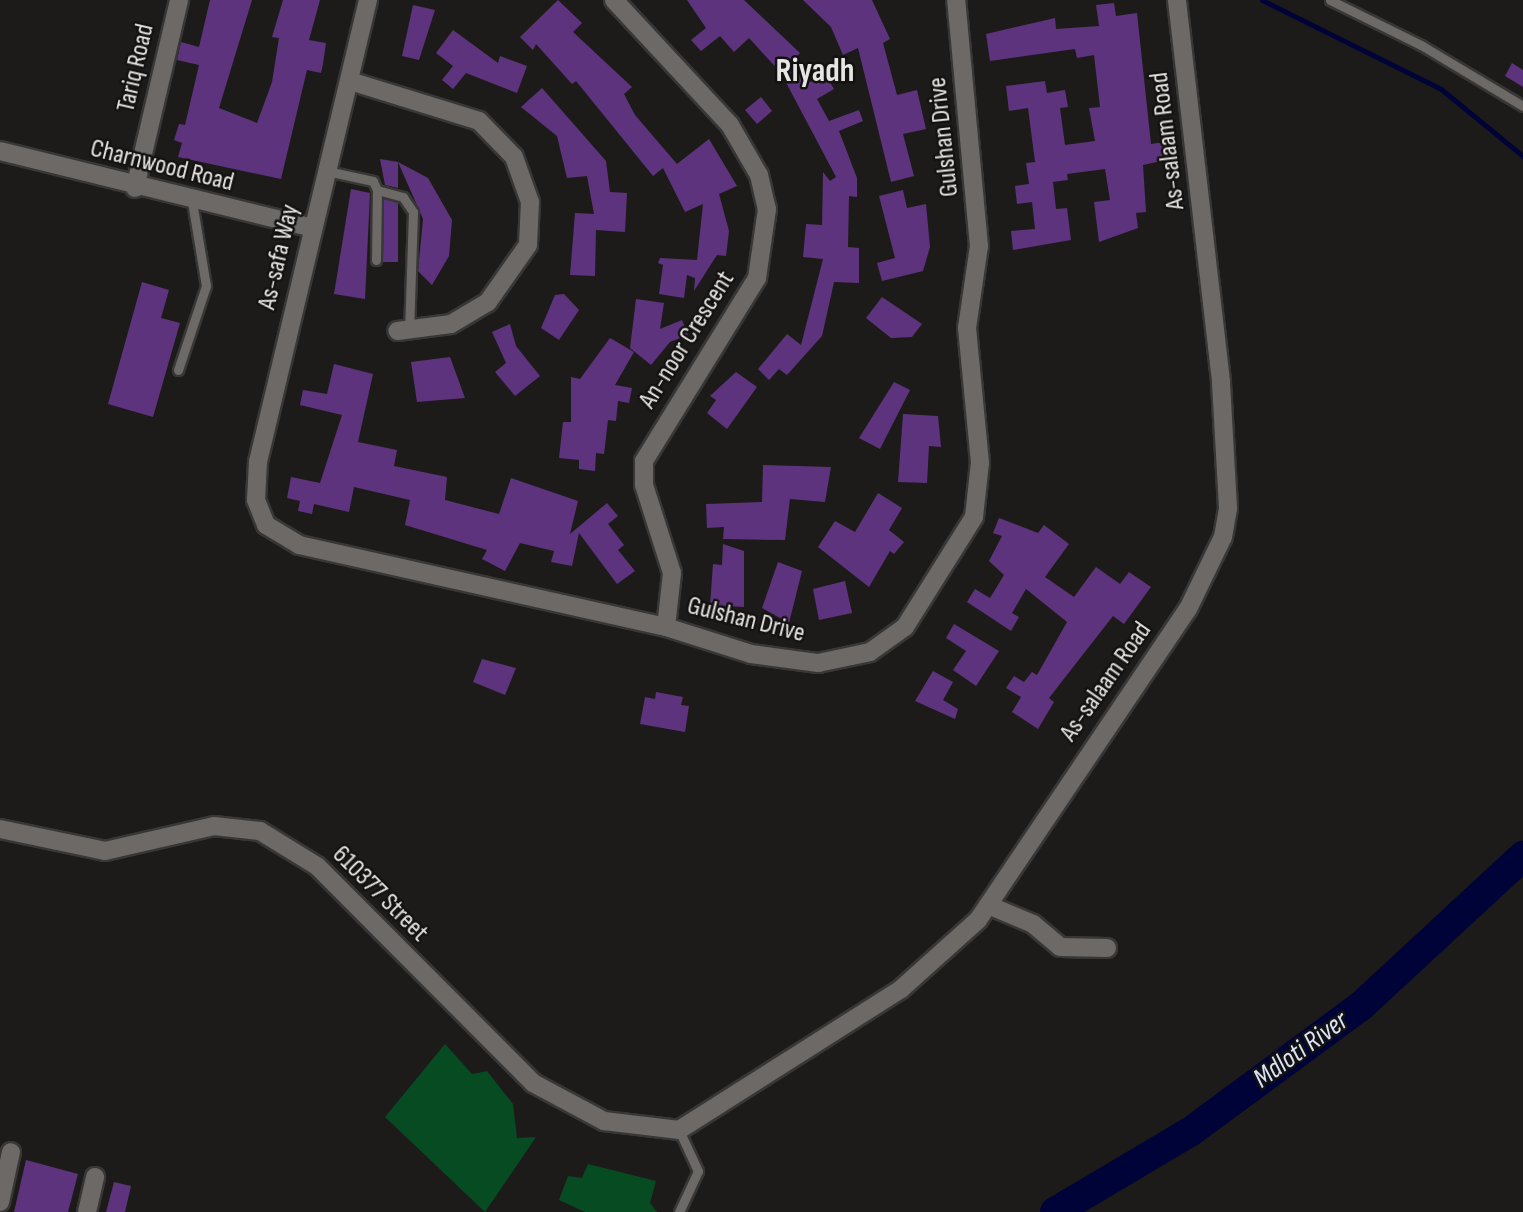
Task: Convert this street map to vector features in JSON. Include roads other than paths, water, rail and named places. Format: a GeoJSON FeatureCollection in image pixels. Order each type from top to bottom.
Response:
{"type":"FeatureCollection","features":[{"type":"Feature","properties":{"kind":"street","name":"Tariq Road"},"geometry":{"type":"LineString","coordinates":[[135,188],[179,0]]}},
{"type":"Feature","properties":{"kind":"street","name":"As-safa Way"},"geometry":{"type":"LineString","coordinates":[[266,525],[256,500],[258,461],[368,0]]}},
{"type":"Feature","properties":{"kind":"street","name":"An-noor Crescent"},"geometry":{"type":"LineString","coordinates":[[614,0],[730,125],[759,175],[767,209],[757,278],[644,461],[644,485],[671,573],[666,627]]}},
{"type":"Feature","properties":{"kind":"street","name":"Gulshan Drive"},"geometry":{"type":"LineString","coordinates":[[266,525],[299,545],[666,627],[784,660],[818,663],[870,652],[905,627],[964,541],[974,517],[980,463],[967,328],[979,246],[956,0]]}},
{"type":"Feature","properties":{"kind":"street","name":"As-salaam Road"},"geometry":{"type":"LineString","coordinates":[[679,1130],[923,973],[988,905],[1188,608],[1223,537],[1228,508],[1221,381],[1177,0]]}},
{"type":"Feature","properties":{"kind":"street"},"geometry":{"type":"LineString","coordinates":[[350,81],[479,121],[504,143],[527,187],[530,235],[509,278],[470,316],[403,331]]}},
{"type":"Feature","properties":{"kind":"street","name":"Charnwood Road"},"geometry":{"type":"LineString","coordinates":[[0,151],[135,188],[313,228]]}},
{"type":"Feature","properties":{"kind":"street","name":"610377 Street"},"geometry":{"type":"LineString","coordinates":[[0,829],[105,851],[214,825],[260,831],[317,866],[559,1102],[604,1121],[679,1130]]}},
{"type":"Feature","properties":{"kind":"street"},"geometry":{"type":"LineString","coordinates":[[988,905],[1034,924],[1060,947],[1107,948]]}},
{"type":"Feature","properties":{"kind":"street"},"geometry":{"type":"LineString","coordinates":[[0,1202],[11,1152]]}},
{"type":"Feature","properties":{"kind":"street"},"geometry":{"type":"LineString","coordinates":[[87,1212],[95,1177]]}},
{"type":"Feature","properties":{"kind":"lane"},"geometry":{"type":"LineString","coordinates":[[1330,0],[1421,44],[1523,106]]}},
{"type":"Feature","properties":{"kind":"lane"},"geometry":{"type":"LineString","coordinates":[[327,171],[373,181],[377,190],[376,260]]}},
{"type":"Feature","properties":{"kind":"lane"},"geometry":{"type":"LineString","coordinates":[[377,190],[403,197],[416,226],[407,264],[403,331]]}},
{"type":"Feature","properties":{"kind":"lane"},"geometry":{"type":"LineString","coordinates":[[178,370],[206,286],[192,201]]}},
{"type":"Feature","properties":{"kind":"lane"},"geometry":{"type":"LineString","coordinates":[[679,1130],[698,1171],[679,1212]]}},
{"type":"Feature","properties":{"kind":"waterway"},"geometry":{"type":"LineString","coordinates":[[1262,0],[1441,89],[1523,156]]}},
{"type":"Feature","properties":{"kind":"waterway","name":"Mdloti River"},"geometry":{"type":"LineString","coordinates":[[1055,1212],[1190,1132],[1361,1006],[1523,856]]}},
{"type":"Feature","properties":{"kind":"district","name":"Riyadh"},"geometry":{"type":"Point","coordinates":[815,72]}}]}
